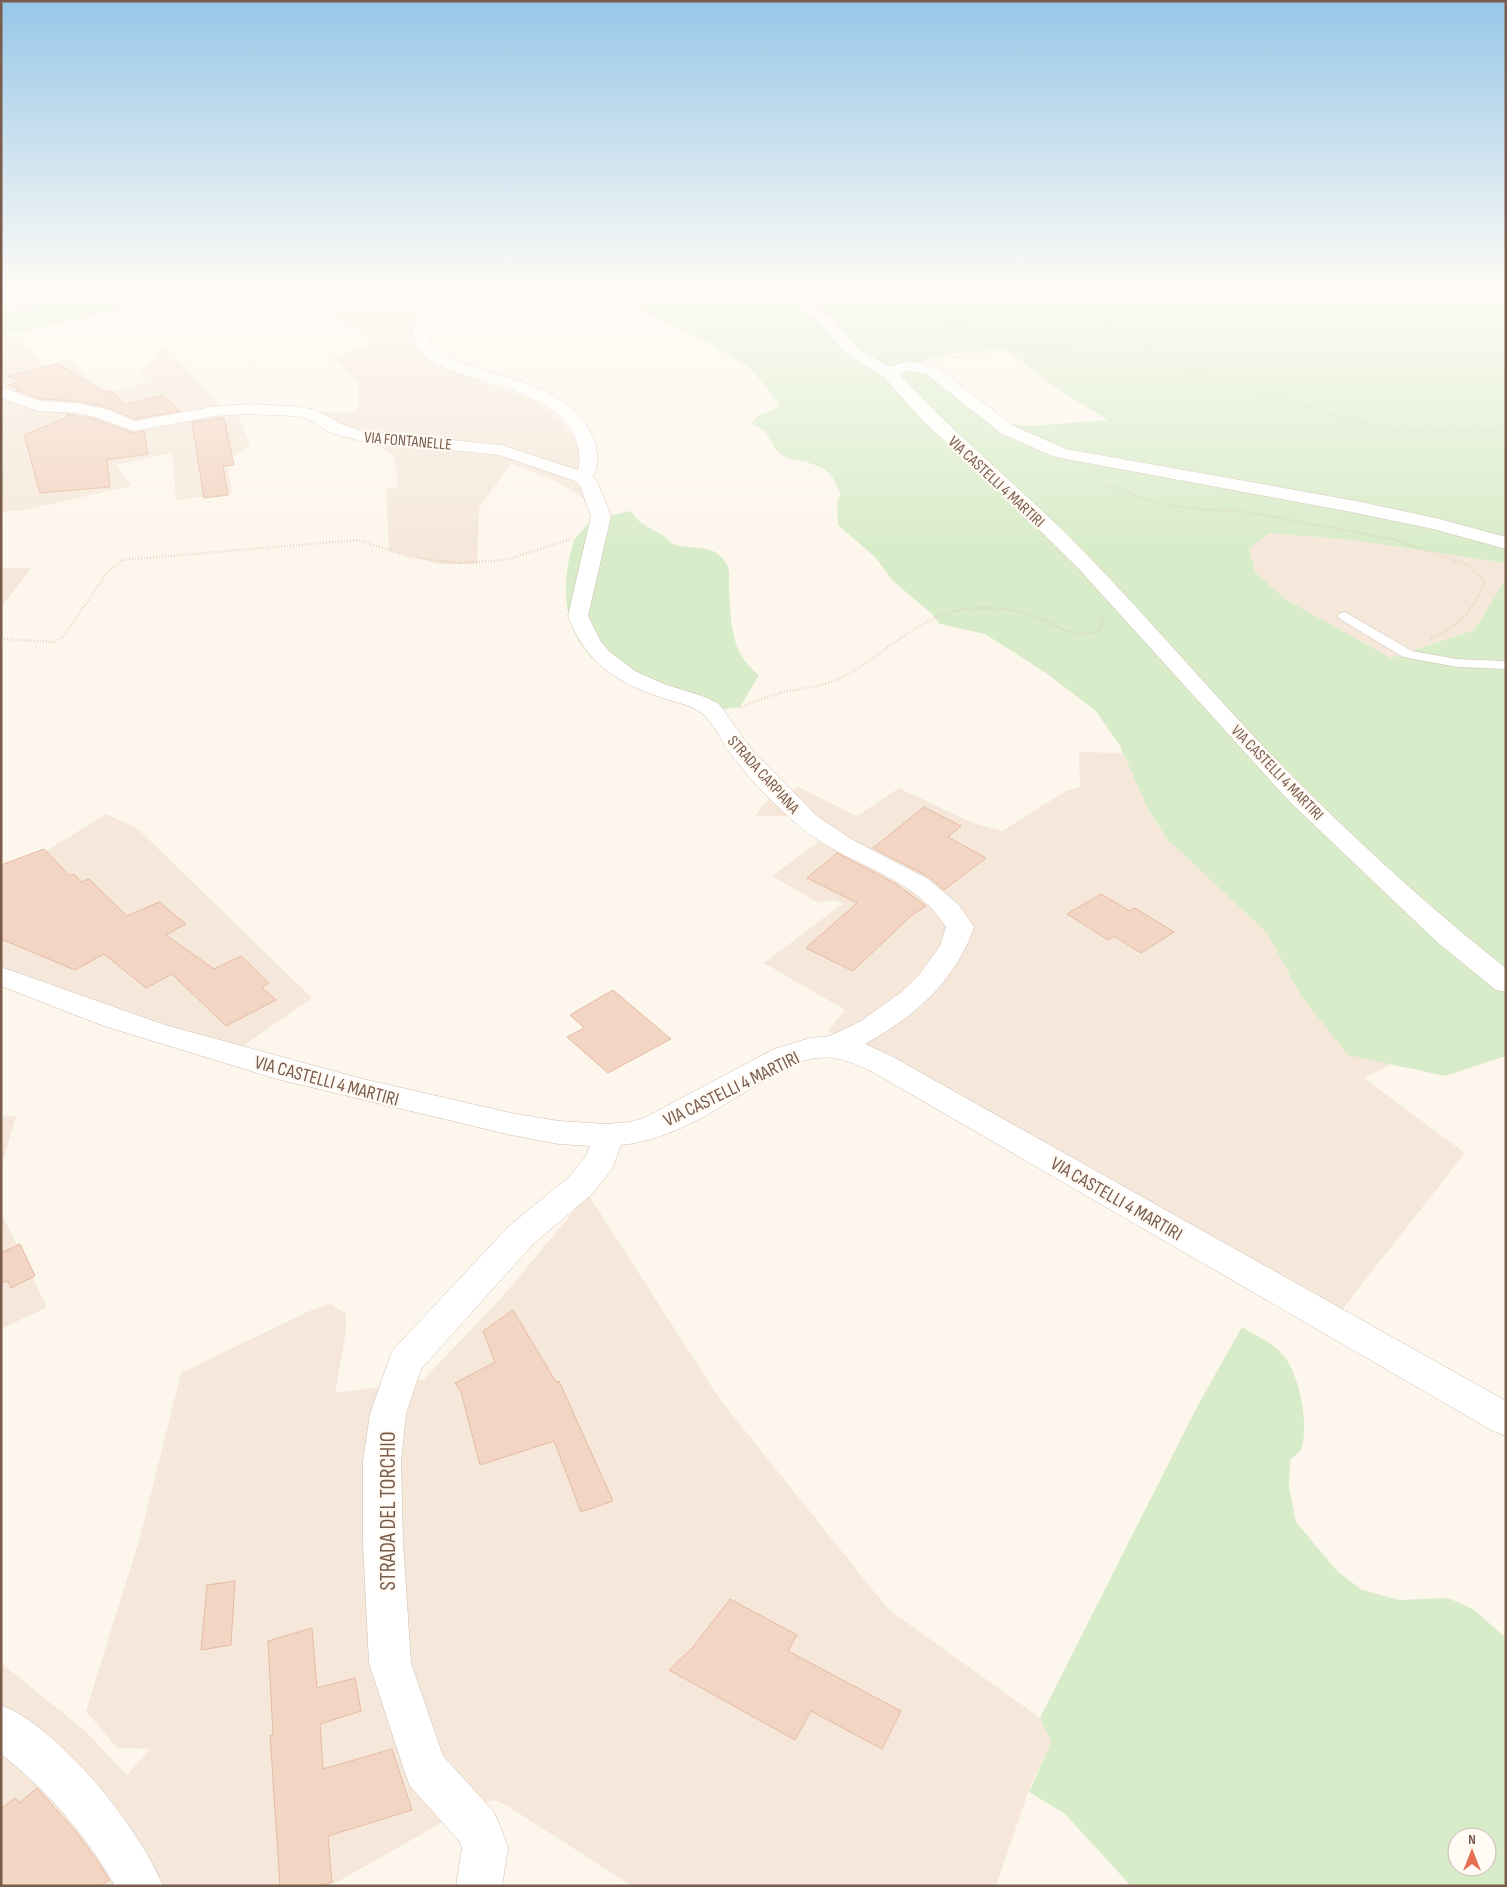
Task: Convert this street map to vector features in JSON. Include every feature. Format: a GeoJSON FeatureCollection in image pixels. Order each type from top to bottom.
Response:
{"type":"FeatureCollection","features":[{"type":"Feature","properties":{"kind":"street"},"geometry":{"type":"LineString","coordinates":[[484,375],[529,390],[568,414],[581,429],[587,445],[589,463],[583,478]]}},
{"type":"Feature","properties":{"kind":"street","name":"VIA CASTELLI 4 MARTIRI"},"geometry":{"type":"LineString","coordinates":[[891,375],[929,417],[1019,499],[1085,564],[1299,797],[1447,936],[1506,983]]}},
{"type":"Feature","properties":{"kind":"street"},"geometry":{"type":"LineString","coordinates":[[937,375],[1008,430],[1061,453],[1351,506],[1436,524],[1506,543]]}},
{"type":"Feature","properties":{"kind":"street","name":"VIA FONTANELLE"},"geometry":{"type":"LineString","coordinates":[[1,392],[38,406],[70,408],[100,413],[134,426],[216,410],[259,409],[301,412],[311,414],[335,428],[360,436],[396,442],[493,449],[526,457],[583,478]]}},
{"type":"Feature","properties":{"kind":"street","name":"STRADA CARPIANA"},"geometry":{"type":"LineString","coordinates":[[583,478],[589,484],[601,516],[578,607],[578,616],[586,637],[604,660],[616,670],[641,683],[710,708],[720,718],[740,751],[806,820],[832,839],[912,881],[942,901],[952,912],[960,927],[953,947],[920,991],[858,1038],[834,1046]]}},
{"type":"Feature","properties":{"kind":"street","name":"VIA CASTELLI 4 MARTIRI"},"geometry":{"type":"LineString","coordinates":[[1,976],[115,1019],[329,1082],[491,1119],[587,1135],[631,1133],[651,1126],[684,1112],[785,1058],[815,1048],[834,1046],[882,1064],[1506,1420]]}},
{"type":"Feature","properties":{"kind":"street","name":"STRADA DEL TORCHIO"},"geometry":{"type":"LineString","coordinates":[[479,1886],[483,1871],[485,1848],[478,1828],[426,1770],[390,1663],[383,1543],[382,1461],[388,1414],[405,1362],[521,1235],[580,1186],[601,1161],[609,1134]]}},
{"type":"Feature","properties":{"kind":"street"},"geometry":{"type":"LineString","coordinates":[[1,1726],[68,1788],[104,1828],[131,1868],[140,1886]]}},
{"type":"Feature","properties":{"kind":"lane"},"geometry":{"type":"LineString","coordinates":[[1345,616],[1408,654],[1457,663],[1506,665]]}},
{"type":"Feature","properties":{"kind":"path"},"geometry":{"type":"LineString","coordinates":[[1207,375],[1342,418],[1399,431],[1506,430]]}},
{"type":"Feature","properties":{"kind":"path"},"geometry":{"type":"LineString","coordinates":[[1110,486],[1156,503],[1197,510],[1241,511],[1394,539],[1468,565],[1485,582],[1466,618],[1452,630],[1399,650]]}},
{"type":"Feature","properties":{"kind":"path"},"geometry":{"type":"LineString","coordinates":[[1,639],[54,642],[59,640],[76,621],[107,573],[122,560],[358,540],[410,557],[458,563],[505,560],[585,534],[600,526]]}},
{"type":"Feature","properties":{"kind":"path"},"geometry":{"type":"LineString","coordinates":[[720,718],[740,707],[766,698],[833,681],[857,669],[891,644],[933,618],[947,613],[978,608],[1012,611],[1031,615],[1069,633],[1083,636],[1094,634],[1102,629],[1103,622],[1096,611]]}},
{"type":"Feature","properties":{"kind":"shaded area"},"geometry":{"type":"Polygon","coordinates":[[[1,375],[86,375],[94,383],[111,391],[147,381],[141,375],[194,375],[224,410],[240,411],[238,416],[250,444],[227,462],[232,493],[176,500],[172,453],[116,465],[131,486],[24,510],[1,512],[1,375]]]}},
{"type":"Feature","properties":{"kind":"shaded area"},"geometry":{"type":"Polygon","coordinates":[[[351,375],[465,375],[535,401],[561,420],[582,448],[591,507],[576,493],[555,481],[511,463],[479,508],[477,564],[439,564],[389,550],[386,489],[398,487],[394,455],[382,448],[291,412],[357,412],[359,383],[351,375]]]}},
{"type":"Feature","properties":{"kind":"shaded area"},"geometry":{"type":"Polygon","coordinates":[[[1269,533],[1352,540],[1506,563],[1506,579],[1474,630],[1391,658],[1285,599],[1255,572],[1249,549],[1269,533]]]}},
{"type":"Feature","properties":{"kind":"shaded area"},"geometry":{"type":"Polygon","coordinates":[[[1,568],[31,568],[1,608],[1,568]]]}},
{"type":"Feature","properties":{"kind":"shaded area"},"geometry":{"type":"Polygon","coordinates":[[[1079,752],[1123,753],[1148,809],[1167,839],[1267,933],[1301,996],[1348,1054],[1392,1064],[1364,1078],[1465,1153],[1337,1316],[1257,1268],[828,1031],[845,1010],[764,963],[842,904],[836,900],[817,902],[772,876],[824,838],[794,816],[755,816],[763,805],[779,791],[782,794],[799,787],[857,816],[899,788],[973,823],[1002,831],[1066,791],[1080,787],[1079,752]]]}},
{"type":"Feature","properties":{"kind":"shaded area"},"geometry":{"type":"Polygon","coordinates":[[[106,814],[138,829],[312,998],[226,1058],[1,976],[1,869],[27,863],[106,814]]]}},
{"type":"Feature","properties":{"kind":"shaded area"},"geometry":{"type":"Polygon","coordinates":[[[16,1116],[1,1168],[1,1117],[16,1116]]]}},
{"type":"Feature","properties":{"kind":"shaded area"},"geometry":{"type":"Polygon","coordinates":[[[588,1194],[719,1398],[888,1609],[1040,1718],[1051,1742],[1031,1784],[996,1886],[632,1886],[506,1805],[494,1800],[475,1804],[330,1886],[1,1886],[1,1663],[84,1730],[127,1775],[150,1749],[117,1748],[86,1711],[139,1541],[181,1373],[307,1312],[331,1304],[346,1314],[346,1331],[335,1393],[405,1384],[405,1378],[423,1380],[503,1296],[588,1194]]]}},
{"type":"Feature","properties":{"kind":"shaded area"},"geometry":{"type":"Polygon","coordinates":[[[1,1212],[47,1307],[1,1329],[1,1212]]]}},
{"type":"Feature","properties":{"kind":"green space"},"geometry":{"type":"Polygon","coordinates":[[[756,375],[934,375],[993,421],[1029,426],[1108,420],[1054,387],[1039,375],[1506,375],[1506,563],[1352,540],[1269,533],[1249,549],[1255,572],[1285,599],[1391,658],[1474,630],[1506,579],[1506,1056],[1445,1076],[1348,1055],[1301,996],[1267,933],[1167,839],[1148,809],[1120,746],[1096,711],[1046,673],[985,634],[940,624],[932,614],[893,581],[875,557],[838,525],[837,502],[841,494],[833,478],[825,469],[807,462],[787,458],[778,452],[764,430],[751,424],[758,416],[778,407],[778,402],[756,375]]]}},
{"type":"Feature","properties":{"kind":"green space"},"geometry":{"type":"Polygon","coordinates":[[[631,511],[642,523],[664,536],[673,544],[710,550],[717,553],[727,565],[730,613],[737,647],[749,666],[759,675],[740,707],[708,711],[622,679],[603,668],[588,654],[577,638],[570,621],[566,582],[574,541],[590,520],[631,511]]]}},
{"type":"Feature","properties":{"kind":"green space"},"geometry":{"type":"Polygon","coordinates":[[[1242,1327],[1273,1345],[1287,1361],[1293,1372],[1301,1399],[1304,1427],[1301,1449],[1290,1460],[1289,1486],[1296,1522],[1337,1571],[1362,1590],[1399,1600],[1448,1598],[1473,1609],[1506,1638],[1506,1886],[1131,1886],[1065,1814],[1029,1792],[1051,1742],[1040,1718],[1197,1407],[1242,1327]]]}},
{"type":"Feature","properties":{"kind":"building"},"geometry":{"type":"Polygon","coordinates":[[[76,375],[104,392],[112,391],[124,405],[163,395],[180,411],[135,419],[106,407],[77,401],[40,399],[16,390],[20,389],[9,385],[21,381],[7,376],[76,375]]]}},
{"type":"Feature","properties":{"kind":"building"},"geometry":{"type":"Polygon","coordinates":[[[66,414],[94,419],[133,433],[144,431],[148,454],[107,460],[110,487],[40,493],[24,435],[70,416],[66,414]]]}},
{"type":"Feature","properties":{"kind":"building"},"geometry":{"type":"Polygon","coordinates":[[[224,418],[234,465],[223,466],[228,495],[204,498],[192,422],[224,418]]]}},
{"type":"Feature","properties":{"kind":"building"},"geometry":{"type":"Polygon","coordinates":[[[924,807],[961,826],[948,837],[986,858],[944,890],[929,877],[873,848],[924,807]]]}},
{"type":"Feature","properties":{"kind":"building"},"geometry":{"type":"Polygon","coordinates":[[[44,849],[70,876],[74,874],[81,882],[89,879],[127,916],[159,902],[186,924],[166,935],[214,969],[241,956],[269,983],[262,988],[276,1000],[226,1026],[172,974],[146,988],[104,954],[75,970],[1,939],[1,865],[44,849]]]}},
{"type":"Feature","properties":{"kind":"building"},"geometry":{"type":"Polygon","coordinates":[[[837,853],[896,884],[926,906],[912,915],[853,971],[806,948],[857,903],[807,878],[837,853]]]}},
{"type":"Feature","properties":{"kind":"building"},"geometry":{"type":"Polygon","coordinates":[[[1101,894],[1130,911],[1135,908],[1174,932],[1141,953],[1114,936],[1108,940],[1067,914],[1101,894]]]}},
{"type":"Feature","properties":{"kind":"building"},"geometry":{"type":"Polygon","coordinates":[[[613,990],[671,1039],[608,1073],[567,1037],[584,1028],[570,1015],[613,990]]]}},
{"type":"Feature","properties":{"kind":"building"},"geometry":{"type":"Polygon","coordinates":[[[20,1244],[35,1276],[11,1288],[8,1281],[1,1283],[1,1253],[20,1244]]]}},
{"type":"Feature","properties":{"kind":"building"},"geometry":{"type":"Polygon","coordinates":[[[513,1310],[556,1382],[559,1381],[613,1501],[581,1512],[554,1441],[480,1465],[461,1392],[455,1383],[495,1362],[483,1331],[513,1310]]]}},
{"type":"Feature","properties":{"kind":"building"},"geometry":{"type":"Polygon","coordinates":[[[235,1581],[231,1645],[201,1650],[207,1585],[235,1581]]]}},
{"type":"Feature","properties":{"kind":"building"},"geometry":{"type":"Polygon","coordinates":[[[730,1599],[797,1635],[788,1651],[901,1711],[882,1749],[811,1711],[795,1740],[669,1670],[693,1647],[730,1599]]]}},
{"type":"Feature","properties":{"kind":"building"},"geometry":{"type":"Polygon","coordinates":[[[312,1628],[317,1688],[355,1678],[361,1711],[320,1724],[323,1769],[392,1749],[412,1810],[328,1836],[332,1882],[319,1886],[280,1886],[270,1735],[273,1735],[268,1641],[312,1628]]]}},
{"type":"Feature","properties":{"kind":"building"},"geometry":{"type":"Polygon","coordinates":[[[37,1788],[77,1833],[102,1868],[109,1880],[101,1886],[1,1886],[1,1809],[15,1798],[19,1803],[37,1788]]]}}]}
